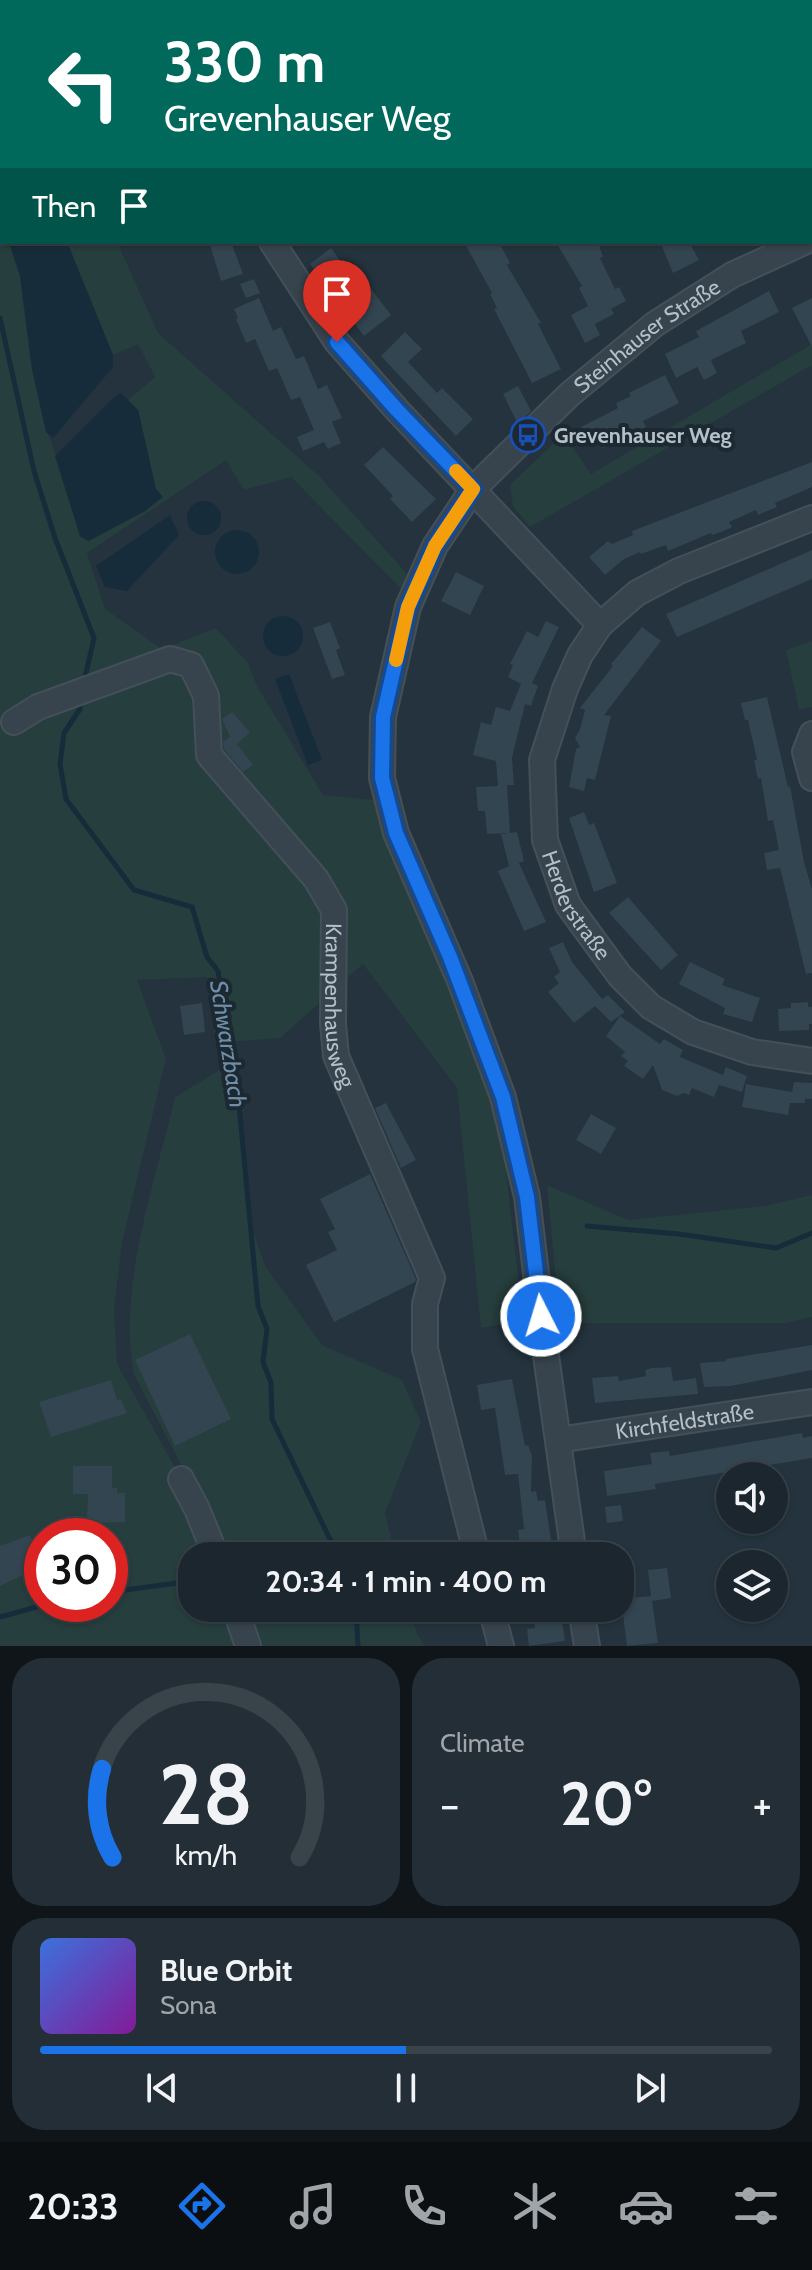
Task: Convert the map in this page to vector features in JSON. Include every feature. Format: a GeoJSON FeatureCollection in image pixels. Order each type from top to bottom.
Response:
{"type":"FeatureCollection","features":[{"type":"Feature","properties":{"kind":"street"},"geometry":{"type":"LineString","coordinates":[[273,244],[337,342],[600,625]]}},
{"type":"Feature","properties":{"kind":"street","name":"Steinhauser Straße"},"geometry":{"type":"LineString","coordinates":[[572,1542],[529,1210],[503,1097],[455,969],[396,833],[382,778],[383,717],[408,607],[435,546],[473,489],[570,394],[655,324],[732,275],[800,244]]}},
{"type":"Feature","properties":{"kind":"street","name":"Herderstraße"},"geometry":{"type":"LineString","coordinates":[[812,518],[679,571],[637,593],[600,625],[580,655],[565,689],[542,760],[545,840],[568,905],[620,976],[651,1007],[693,1032],[752,1052],[812,1061]]}},
{"type":"Feature","properties":{"kind":"street","name":"Krampenhausweg"},"geometry":{"type":"LineString","coordinates":[[14,722],[38,707],[170,659],[191,665],[206,696],[209,755],[316,879],[334,910],[334,1046],[356,1105],[432,1278],[425,1304],[425,1349],[473,1542]]}},
{"type":"Feature","properties":{"kind":"street"},"geometry":{"type":"LineString","coordinates":[[812,734],[805,752],[812,778]]}},
{"type":"Feature","properties":{"kind":"street","name":"Kirchfeldstraße"},"geometry":{"type":"LineString","coordinates":[[558,1440],[812,1402]]}},
{"type":"Feature","properties":{"kind":"street"},"geometry":{"type":"LineString","coordinates":[[181,1479],[210,1542]]}},
{"type":"Feature","properties":{"kind":"street"},"geometry":{"type":"LineString","coordinates":[[240,1622],[248,1646]]}},
{"type":"Feature","properties":{"kind":"street"},"geometry":{"type":"LineString","coordinates":[[495,1622],[501,1646]]}},
{"type":"Feature","properties":{"kind":"street"},"geometry":{"type":"LineString","coordinates":[[583,1622],[587,1646]]}},
{"type":"Feature","properties":{"kind":"green space"},"geometry":{"type":"Polygon","coordinates":[[[0,244],[10,244],[20,276],[32,369],[46,431],[59,463],[80,536],[89,541],[145,511],[156,489],[138,410],[128,400],[155,377],[138,344],[113,355],[68,244],[118,244],[158,333],[319,476],[408,575],[401,589],[291,477],[244,490],[226,460],[87,553],[105,609],[162,649],[216,628],[248,663],[257,686],[323,795],[374,800],[442,957],[499,1109],[523,1320],[481,1328],[457,1088],[363,964],[280,1038],[215,1043],[207,977],[137,980],[166,1059],[122,1242],[114,1309],[117,1364],[197,1506],[212,1542],[178,1542],[178,1622],[246,1622],[255,1646],[0,1646],[0,244]]]}},
{"type":"Feature","properties":{"kind":"green space"},"geometry":{"type":"Polygon","coordinates":[[[812,344],[812,365],[530,527],[513,506],[510,485],[563,434],[591,474],[812,344]]]}},
{"type":"Feature","properties":{"kind":"green space"},"geometry":{"type":"Polygon","coordinates":[[[812,641],[812,707],[799,710],[786,650],[812,641]]]}},
{"type":"Feature","properties":{"kind":"green space"},"geometry":{"type":"Polygon","coordinates":[[[233,1050],[247,1213],[265,1266],[322,1345],[402,1380],[421,1422],[385,1513],[392,1542],[217,1542],[203,1506],[134,1375],[130,1307],[134,1272],[175,1097],[220,1070],[233,1050]]]}},
{"type":"Feature","properties":{"kind":"green space"},"geometry":{"type":"Polygon","coordinates":[[[547,1185],[628,1220],[765,1206],[812,1195],[812,1317],[787,1323],[560,1323],[547,1185]]]}},
{"type":"Feature","properties":{"kind":"green space"},"geometry":{"type":"Polygon","coordinates":[[[248,1622],[414,1622],[425,1646],[257,1646],[248,1622]]]}},
{"type":"Feature","properties":{"kind":"water"},"geometry":{"type":"Polygon","coordinates":[[[10,244],[68,244],[113,355],[113,367],[53,438],[46,432],[32,369],[20,276],[10,244]]]}},
{"type":"Feature","properties":{"kind":"water"},"geometry":{"type":"Polygon","coordinates":[[[121,393],[138,410],[156,489],[163,497],[145,511],[88,541],[80,536],[55,456],[121,393]]]}},
{"type":"Feature","properties":{"kind":"water"},"geometry":{"type":"Polygon","coordinates":[[[204,501],[216,506],[221,518],[216,530],[204,535],[192,530],[187,518],[192,506],[204,501]]]}},
{"type":"Feature","properties":{"kind":"water"},"geometry":{"type":"Polygon","coordinates":[[[170,515],[179,535],[127,591],[105,587],[96,566],[170,515]]]}},
{"type":"Feature","properties":{"kind":"water"},"geometry":{"type":"Polygon","coordinates":[[[237,530],[253,536],[259,552],[253,568],[237,574],[221,568],[215,552],[221,536],[237,530]]]}},
{"type":"Feature","properties":{"kind":"water"},"geometry":{"type":"Polygon","coordinates":[[[283,616],[297,622],[303,636],[297,650],[283,656],[269,650],[263,636],[269,622],[283,616]]]}},
{"type":"Feature","properties":{"kind":"water"},"geometry":{"type":"Polygon","coordinates":[[[289,674],[322,760],[308,765],[275,679],[289,674]]]}},
{"type":"Feature","properties":{"kind":"building"},"geometry":{"type":"Polygon","coordinates":[[[210,244],[232,244],[243,274],[221,281],[210,244]]]}},
{"type":"Feature","properties":{"kind":"building"},"geometry":{"type":"Polygon","coordinates":[[[465,244],[500,244],[510,263],[507,265],[541,323],[538,324],[561,369],[532,383],[494,309],[497,308],[465,244]]]}},
{"type":"Feature","properties":{"kind":"building"},"geometry":{"type":"Polygon","coordinates":[[[557,244],[599,244],[603,257],[600,258],[615,289],[619,287],[626,301],[611,309],[614,314],[595,324],[600,335],[585,343],[571,315],[588,306],[579,288],[582,286],[557,244]]]}},
{"type":"Feature","properties":{"kind":"building"},"geometry":{"type":"Polygon","coordinates":[[[661,244],[690,244],[699,260],[673,273],[661,244]]]}},
{"type":"Feature","properties":{"kind":"building"},"geometry":{"type":"Polygon","coordinates":[[[331,248],[354,280],[361,276],[391,315],[364,336],[310,264],[331,248]]]}},
{"type":"Feature","properties":{"kind":"building"},"geometry":{"type":"Polygon","coordinates":[[[254,279],[260,293],[246,298],[240,284],[254,279]]]}},
{"type":"Feature","properties":{"kind":"building"},"geometry":{"type":"Polygon","coordinates":[[[769,291],[779,312],[741,331],[746,343],[711,360],[717,373],[704,380],[697,367],[676,378],[665,354],[699,337],[696,331],[769,291]]]}},
{"type":"Feature","properties":{"kind":"building"},"geometry":{"type":"Polygon","coordinates":[[[259,298],[273,331],[281,327],[296,359],[304,356],[318,389],[327,385],[342,418],[332,422],[341,443],[328,449],[324,442],[303,451],[297,437],[314,430],[300,397],[291,400],[277,368],[269,371],[255,339],[246,343],[236,319],[234,309],[259,298]]]}},
{"type":"Feature","properties":{"kind":"building"},"geometry":{"type":"Polygon","coordinates":[[[812,298],[812,347],[792,308],[812,298]]]}},
{"type":"Feature","properties":{"kind":"building"},"geometry":{"type":"Polygon","coordinates":[[[405,332],[422,349],[408,362],[437,393],[442,388],[473,419],[456,436],[381,356],[405,332]]]}},
{"type":"Feature","properties":{"kind":"building"},"geometry":{"type":"Polygon","coordinates":[[[665,375],[679,403],[643,421],[646,427],[603,448],[597,437],[588,441],[581,427],[618,408],[616,403],[631,396],[629,393],[665,375]]]}},
{"type":"Feature","properties":{"kind":"building"},"geometry":{"type":"Polygon","coordinates":[[[518,386],[531,411],[518,424],[503,394],[518,386]]]}},
{"type":"Feature","properties":{"kind":"building"},"geometry":{"type":"Polygon","coordinates":[[[383,447],[436,499],[412,522],[364,465],[383,447]]]}},
{"type":"Feature","properties":{"kind":"building"},"geometry":{"type":"Polygon","coordinates":[[[812,462],[812,487],[775,503],[777,507],[758,515],[756,510],[729,522],[732,527],[724,531],[711,533],[668,551],[666,545],[640,552],[624,559],[605,575],[589,557],[608,541],[612,544],[633,535],[632,531],[812,462]]]}},
{"type":"Feature","properties":{"kind":"building"},"geometry":{"type":"Polygon","coordinates":[[[812,550],[812,579],[677,637],[666,614],[812,550]]]}},
{"type":"Feature","properties":{"kind":"building"},"geometry":{"type":"Polygon","coordinates":[[[456,572],[484,586],[470,615],[441,601],[456,572]]]}},
{"type":"Feature","properties":{"kind":"building"},"geometry":{"type":"Polygon","coordinates":[[[546,621],[559,627],[532,683],[538,686],[531,706],[525,704],[512,758],[514,785],[507,785],[510,833],[487,834],[485,811],[478,811],[476,787],[498,786],[496,761],[473,755],[481,722],[491,725],[496,707],[510,711],[521,684],[508,677],[513,665],[510,664],[527,631],[538,637],[546,621]]]}},
{"type":"Feature","properties":{"kind":"building"},"geometry":{"type":"Polygon","coordinates":[[[330,622],[340,648],[336,650],[345,675],[332,679],[313,628],[330,622]]]}},
{"type":"Feature","properties":{"kind":"building"},"geometry":{"type":"Polygon","coordinates":[[[642,627],[661,641],[604,715],[611,716],[595,780],[587,778],[584,791],[569,787],[576,749],[580,747],[575,738],[585,710],[580,708],[642,627]]]}},
{"type":"Feature","properties":{"kind":"building"},"geometry":{"type":"Polygon","coordinates":[[[767,697],[812,889],[812,973],[806,974],[780,868],[767,870],[764,853],[779,850],[773,820],[768,821],[748,720],[745,720],[741,703],[767,697]]]}},
{"type":"Feature","properties":{"kind":"building"},"geometry":{"type":"Polygon","coordinates":[[[232,712],[250,732],[237,744],[253,765],[243,772],[224,749],[223,742],[230,737],[222,719],[232,712]]]}},
{"type":"Feature","properties":{"kind":"building"},"geometry":{"type":"Polygon","coordinates":[[[584,812],[589,825],[594,823],[617,883],[594,892],[569,818],[584,812]]]}},
{"type":"Feature","properties":{"kind":"building"},"geometry":{"type":"Polygon","coordinates":[[[517,832],[524,861],[519,863],[546,922],[524,931],[498,871],[509,866],[501,834],[517,832]]]}},
{"type":"Feature","properties":{"kind":"building"},"geometry":{"type":"Polygon","coordinates":[[[628,897],[678,955],[661,970],[609,913],[628,897]]]}},
{"type":"Feature","properties":{"kind":"building"},"geometry":{"type":"Polygon","coordinates":[[[563,942],[572,962],[602,999],[608,995],[625,1012],[611,1022],[595,1006],[574,1023],[548,992],[559,983],[554,977],[560,972],[549,948],[563,942]]]}},
{"type":"Feature","properties":{"kind":"building"},"geometry":{"type":"Polygon","coordinates":[[[690,962],[725,979],[722,985],[760,998],[752,1022],[723,1014],[725,1008],[679,984],[690,962]]]}},
{"type":"Feature","properties":{"kind":"building"},"geometry":{"type":"Polygon","coordinates":[[[808,1002],[808,1007],[812,1007],[809,1030],[779,1031],[778,1009],[791,1008],[791,1003],[808,1002]]]}},
{"type":"Feature","properties":{"kind":"building"},"geometry":{"type":"Polygon","coordinates":[[[202,1003],[205,1032],[184,1035],[180,1006],[202,1003]]]}},
{"type":"Feature","properties":{"kind":"building"},"geometry":{"type":"Polygon","coordinates":[[[620,1016],[660,1044],[664,1039],[683,1050],[680,1057],[723,1075],[726,1067],[747,1076],[742,1092],[719,1085],[714,1097],[692,1088],[689,1095],[684,1093],[677,1096],[662,1090],[653,1065],[643,1079],[624,1066],[628,1061],[621,1056],[625,1052],[606,1036],[620,1016]]]}},
{"type":"Feature","properties":{"kind":"building"},"geometry":{"type":"Polygon","coordinates":[[[794,1082],[812,1083],[812,1099],[805,1099],[805,1103],[790,1103],[788,1115],[742,1107],[746,1084],[792,1092],[794,1082]]]}},
{"type":"Feature","properties":{"kind":"building"},"geometry":{"type":"Polygon","coordinates":[[[386,1103],[416,1160],[401,1168],[375,1108],[386,1103]]]}},
{"type":"Feature","properties":{"kind":"building"},"geometry":{"type":"Polygon","coordinates":[[[591,1114],[616,1128],[601,1154],[576,1140],[591,1114]]]}},
{"type":"Feature","properties":{"kind":"building"},"geometry":{"type":"Polygon","coordinates":[[[370,1174],[416,1279],[334,1322],[306,1265],[337,1250],[328,1232],[335,1229],[320,1199],[370,1174]]]}},
{"type":"Feature","properties":{"kind":"building"},"geometry":{"type":"Polygon","coordinates":[[[190,1334],[231,1419],[175,1446],[135,1360],[190,1334]]]}},
{"type":"Feature","properties":{"kind":"building"},"geometry":{"type":"Polygon","coordinates":[[[812,1345],[812,1370],[731,1386],[704,1387],[700,1363],[812,1345]]]}},
{"type":"Feature","properties":{"kind":"building"},"geometry":{"type":"Polygon","coordinates":[[[671,1367],[673,1381],[696,1378],[698,1394],[595,1403],[592,1378],[618,1376],[619,1381],[646,1376],[645,1370],[652,1368],[671,1367]]]}},
{"type":"Feature","properties":{"kind":"building"},"geometry":{"type":"Polygon","coordinates":[[[512,1379],[525,1446],[528,1445],[532,1456],[531,1492],[536,1491],[538,1501],[545,1500],[551,1540],[520,1542],[518,1530],[524,1529],[518,1474],[505,1475],[495,1408],[481,1410],[477,1385],[512,1379]]]}},
{"type":"Feature","properties":{"kind":"building"},"geometry":{"type":"Polygon","coordinates":[[[111,1380],[117,1400],[121,1399],[127,1413],[51,1437],[39,1402],[111,1380]]]}},
{"type":"Feature","properties":{"kind":"building"},"geometry":{"type":"Polygon","coordinates":[[[802,1433],[803,1438],[812,1436],[812,1458],[788,1462],[716,1462],[716,1474],[655,1484],[656,1489],[607,1496],[604,1471],[652,1464],[650,1453],[669,1451],[670,1456],[802,1433]]]}},
{"type":"Feature","properties":{"kind":"building"},"geometry":{"type":"Polygon","coordinates":[[[73,1466],[112,1466],[112,1488],[117,1488],[117,1493],[125,1493],[125,1518],[87,1518],[88,1494],[73,1494],[73,1466]]]}},
{"type":"Feature","properties":{"kind":"building"},"geometry":{"type":"Polygon","coordinates":[[[621,1505],[623,1521],[607,1523],[605,1507],[621,1505]]]}},
{"type":"Feature","properties":{"kind":"building"},"geometry":{"type":"Polygon","coordinates":[[[24,1537],[24,1577],[23,1575],[0,1586],[0,1546],[24,1537]]]}},
{"type":"Feature","properties":{"kind":"building"},"geometry":{"type":"Polygon","coordinates":[[[667,1568],[671,1598],[652,1601],[658,1643],[627,1646],[624,1622],[634,1622],[634,1598],[651,1596],[648,1570],[667,1568]]]}},
{"type":"Feature","properties":{"kind":"building"},"geometry":{"type":"Polygon","coordinates":[[[534,1622],[562,1622],[565,1641],[529,1646],[527,1629],[535,1628],[534,1622]]]}},
{"type":"Feature","properties":{"kind":"waterway","name":"Schwarzbach"},"geometry":{"type":"LineString","coordinates":[[0,318],[34,471],[55,538],[94,638],[84,682]]}},
{"type":"Feature","properties":{"kind":"waterway","name":"Schwarzbach"},"geometry":{"type":"LineString","coordinates":[[81,700],[80,709],[64,733],[60,764],[66,799],[134,890],[192,907],[207,957],[218,971],[238,1094],[258,1306],[267,1329],[263,1362],[271,1383],[272,1419],[331,1542]]}},
{"type":"Feature","properties":{"kind":"waterway"},"geometry":{"type":"LineString","coordinates":[[587,1226],[679,1234],[776,1248],[812,1233]]}},
{"type":"Feature","properties":{"kind":"waterway"},"geometry":{"type":"LineString","coordinates":[[128,1590],[178,1583]]}},
{"type":"Feature","properties":{"kind":"waterway"},"geometry":{"type":"LineString","coordinates":[[0,1617],[24,1610]]}},
{"type":"Feature","properties":{"kind":"waterway","name":"Schwarzbach"},"geometry":{"type":"LineString","coordinates":[[357,1622],[358,1646]]}},
{"type":"Feature","properties":{"kind":"slow traffic"},"geometry":{"type":"LineString","coordinates":[[396,660],[408,607],[435,546],[473,489],[456,471]]}},
{"type":"Feature","properties":{"kind":"place","name":"Grevenhauser Weg"},"geometry":{"type":"Point","coordinates":[528,435]}},
{"type":"Feature","properties":{"kind":"route"},"geometry":{"type":"LineString","coordinates":[[337,342],[473,489],[435,546],[408,607],[383,717],[382,778],[396,833],[450,957],[503,1097],[527,1197],[541,1316]]}}]}
